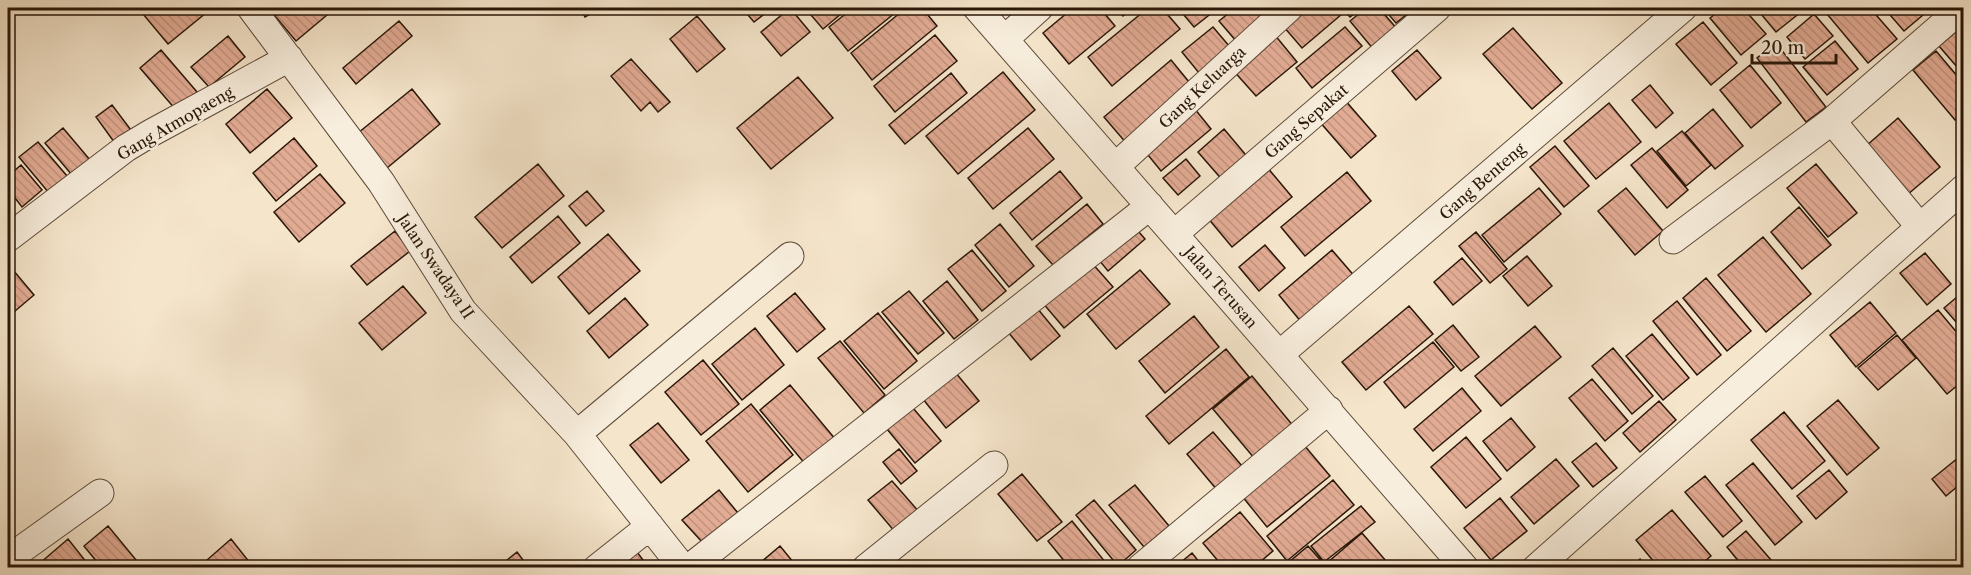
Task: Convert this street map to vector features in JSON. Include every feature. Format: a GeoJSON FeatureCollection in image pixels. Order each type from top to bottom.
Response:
{"type":"FeatureCollection","features":[{"type":"Feature","properties":{"kind":"street","name":"Jalan Swadaya II"},"geometry":{"type":"LineString","coordinates":[[251,8],[381,182],[463,310],[578,434],[683,567]]}},
{"type":"Feature","properties":{"kind":"street","name":"Jalan Terusan"},"geometry":{"type":"LineString","coordinates":[[977,8],[1465,567]]}},
{"type":"Feature","properties":{"kind":"street"},"geometry":{"type":"LineString","coordinates":[[1005,39],[1039,8]]}},
{"type":"Feature","properties":{"kind":"street","name":"Gang Keluarga"},"geometry":{"type":"LineString","coordinates":[[1116,166],[1289,8]]}},
{"type":"Feature","properties":{"kind":"street","name":"Gang Sepakat"},"geometry":{"type":"LineString","coordinates":[[1174,234],[1437,8]]}},
{"type":"Feature","properties":{"kind":"street","name":"Gang Benteng"},"geometry":{"type":"LineString","coordinates":[[1280,354],[1683,8]]}},
{"type":"Feature","properties":{"kind":"street"},"geometry":{"type":"LineString","coordinates":[[1672,240],[1832,122],[1962,8]]}},
{"type":"Feature","properties":{"kind":"street","name":"Gang Atmopaeng"},"geometry":{"type":"LineString","coordinates":[[8,238],[126,148],[289,58]]}},
{"type":"Feature","properties":{"kind":"street"},"geometry":{"type":"LineString","coordinates":[[1832,122],[1920,227]]}},
{"type":"Feature","properties":{"kind":"street"},"geometry":{"type":"LineString","coordinates":[[1536,567],[1964,188]]}},
{"type":"Feature","properties":{"kind":"street"},"geometry":{"type":"LineString","coordinates":[[689,567],[1149,206]]}},
{"type":"Feature","properties":{"kind":"street"},"geometry":{"type":"LineString","coordinates":[[578,434],[790,256]]}},
{"type":"Feature","properties":{"kind":"street"},"geometry":{"type":"LineString","coordinates":[[1140,567],[1329,410]]}},
{"type":"Feature","properties":{"kind":"street"},"geometry":{"type":"LineString","coordinates":[[866,567],[994,465]]}},
{"type":"Feature","properties":{"kind":"street"},"geometry":{"type":"LineString","coordinates":[[8,559],[100,493]]}},
{"type":"Feature","properties":{"kind":"street"},"geometry":{"type":"LineString","coordinates":[[597,567],[650,526]]}},
{"type":"Feature","properties":{"kind":"building"},"geometry":{"type":"Polygon","coordinates":[[[138,8],[212,8],[168,44],[138,8]]]}},
{"type":"Feature","properties":{"kind":"building"},"geometry":{"type":"Polygon","coordinates":[[[286,8],[320,8],[327,15],[296,41],[275,16],[286,8]]]}},
{"type":"Feature","properties":{"kind":"building"},"geometry":{"type":"Polygon","coordinates":[[[580,8],[601,8],[585,17],[580,8]]]}},
{"type":"Feature","properties":{"kind":"building"},"geometry":{"type":"Polygon","coordinates":[[[742,8],[772,8],[754,22],[742,8]]]}},
{"type":"Feature","properties":{"kind":"building"},"geometry":{"type":"Polygon","coordinates":[[[790,8],[810,32],[781,56],[761,32],[790,8]]]}},
{"type":"Feature","properties":{"kind":"building"},"geometry":{"type":"Polygon","coordinates":[[[805,8],[848,8],[823,29],[805,8]]]}},
{"type":"Feature","properties":{"kind":"building"},"geometry":{"type":"Polygon","coordinates":[[[853,8],[901,8],[848,51],[829,27],[853,8]]]}},
{"type":"Feature","properties":{"kind":"building"},"geometry":{"type":"Polygon","coordinates":[[[906,8],[922,8],[937,26],[872,80],[851,53],[906,8]]]}},
{"type":"Feature","properties":{"kind":"building"},"geometry":{"type":"Polygon","coordinates":[[[1073,8],[1100,8],[1115,26],[1069,64],[1043,33],[1073,8]]]}},
{"type":"Feature","properties":{"kind":"building"},"geometry":{"type":"Polygon","coordinates":[[[1116,8],[1133,8],[1123,16],[1116,8]]]}},
{"type":"Feature","properties":{"kind":"building"},"geometry":{"type":"Polygon","coordinates":[[[1148,8],[1162,8],[1180,29],[1112,86],[1088,57],[1148,8]]]}},
{"type":"Feature","properties":{"kind":"building"},"geometry":{"type":"Polygon","coordinates":[[[1178,8],[1218,8],[1194,27],[1178,8]]]}},
{"type":"Feature","properties":{"kind":"building"},"geometry":{"type":"Polygon","coordinates":[[[1235,8],[1254,8],[1269,25],[1242,48],[1219,21],[1235,8]]]}},
{"type":"Feature","properties":{"kind":"building"},"geometry":{"type":"Polygon","coordinates":[[[1307,8],[1336,8],[1342,14],[1302,48],[1284,27],[1307,8]]]}},
{"type":"Feature","properties":{"kind":"building"},"geometry":{"type":"Polygon","coordinates":[[[1342,8],[1362,8],[1350,17],[1342,8]]]}},
{"type":"Feature","properties":{"kind":"building"},"geometry":{"type":"Polygon","coordinates":[[[1366,8],[1379,8],[1398,30],[1374,50],[1350,21],[1366,8]]]}},
{"type":"Feature","properties":{"kind":"building"},"geometry":{"type":"Polygon","coordinates":[[[1383,8],[1415,8],[1396,23],[1383,8]]]}},
{"type":"Feature","properties":{"kind":"building"},"geometry":{"type":"Polygon","coordinates":[[[1723,8],[1743,8],[1766,34],[1741,55],[1710,18],[1723,8]]]}},
{"type":"Feature","properties":{"kind":"building"},"geometry":{"type":"Polygon","coordinates":[[[1756,8],[1806,8],[1776,32],[1756,8]]]}},
{"type":"Feature","properties":{"kind":"building"},"geometry":{"type":"Polygon","coordinates":[[[1822,8],[1870,8],[1897,39],[1868,63],[1822,8]]]}},
{"type":"Feature","properties":{"kind":"building"},"geometry":{"type":"Polygon","coordinates":[[[1884,8],[1927,8],[1929,10],[1904,31],[1884,8]]]}},
{"type":"Feature","properties":{"kind":"building"},"geometry":{"type":"Polygon","coordinates":[[[1814,14],[1833,36],[1805,59],[1787,37],[1814,14]]]}},
{"type":"Feature","properties":{"kind":"building"},"geometry":{"type":"Polygon","coordinates":[[[697,16],[725,49],[697,72],[670,39],[697,16]]]}},
{"type":"Feature","properties":{"kind":"building"},"geometry":{"type":"Polygon","coordinates":[[[399,21],[412,36],[356,84],[343,68],[399,21]]]}},
{"type":"Feature","properties":{"kind":"building"},"geometry":{"type":"Polygon","coordinates":[[[1703,22],[1737,63],[1711,85],[1676,44],[1703,22]]]}},
{"type":"Feature","properties":{"kind":"building"},"geometry":{"type":"Polygon","coordinates":[[[1964,25],[1964,75],[1939,46],[1964,25]]]}},
{"type":"Feature","properties":{"kind":"building"},"geometry":{"type":"Polygon","coordinates":[[[1213,27],[1235,53],[1204,79],[1182,52],[1213,27]]]}},
{"type":"Feature","properties":{"kind":"building"},"geometry":{"type":"Polygon","coordinates":[[[1345,27],[1362,46],[1312,88],[1296,68],[1345,27]]]}},
{"type":"Feature","properties":{"kind":"building"},"geometry":{"type":"Polygon","coordinates":[[[1513,28],[1562,83],[1532,109],[1483,54],[1513,28]]]}},
{"type":"Feature","properties":{"kind":"building"},"geometry":{"type":"Polygon","coordinates":[[[1274,34],[1297,62],[1256,96],[1232,69],[1274,34]]]}},
{"type":"Feature","properties":{"kind":"building"},"geometry":{"type":"Polygon","coordinates":[[[935,35],[957,61],[895,112],[874,86],[935,35]]]}},
{"type":"Feature","properties":{"kind":"building"},"geometry":{"type":"Polygon","coordinates":[[[228,36],[245,57],[209,87],[191,67],[228,36]]]}},
{"type":"Feature","properties":{"kind":"building"},"geometry":{"type":"Polygon","coordinates":[[[1835,41],[1858,69],[1827,95],[1803,67],[1835,41]]]}},
{"type":"Feature","properties":{"kind":"building"},"geometry":{"type":"Polygon","coordinates":[[[1776,43],[1826,107],[1806,122],[1757,58],[1776,43]]]}},
{"type":"Feature","properties":{"kind":"building"},"geometry":{"type":"Polygon","coordinates":[[[161,50],[197,92],[176,110],[140,68],[161,50]]]}},
{"type":"Feature","properties":{"kind":"building"},"geometry":{"type":"Polygon","coordinates":[[[1417,50],[1441,78],[1416,100],[1392,71],[1417,50]]]}},
{"type":"Feature","properties":{"kind":"building"},"geometry":{"type":"Polygon","coordinates":[[[1936,51],[1964,84],[1964,112],[1955,120],[1913,70],[1936,51]]]}},
{"type":"Feature","properties":{"kind":"building"},"geometry":{"type":"Polygon","coordinates":[[[631,59],[670,102],[658,112],[650,102],[641,111],[611,76],[631,59]]]}},
{"type":"Feature","properties":{"kind":"building"},"geometry":{"type":"Polygon","coordinates":[[[1171,60],[1194,88],[1127,144],[1104,117],[1171,60]]]}},
{"type":"Feature","properties":{"kind":"building"},"geometry":{"type":"Polygon","coordinates":[[[1750,65],[1781,103],[1751,128],[1720,90],[1750,65]]]}},
{"type":"Feature","properties":{"kind":"building"},"geometry":{"type":"Polygon","coordinates":[[[1003,72],[1035,110],[958,174],[926,136],[1003,72]]]}},
{"type":"Feature","properties":{"kind":"building"},"geometry":{"type":"Polygon","coordinates":[[[951,73],[967,93],[905,144],[889,125],[951,73]]]}},
{"type":"Feature","properties":{"kind":"building"},"geometry":{"type":"Polygon","coordinates":[[[798,77],[833,118],[771,169],[737,128],[798,77]]]}},
{"type":"Feature","properties":{"kind":"building"},"geometry":{"type":"Polygon","coordinates":[[[1650,85],[1673,113],[1656,128],[1632,100],[1650,85]]]}},
{"type":"Feature","properties":{"kind":"building"},"geometry":{"type":"Polygon","coordinates":[[[267,89],[292,118],[250,153],[226,124],[267,89]]]}},
{"type":"Feature","properties":{"kind":"building"},"geometry":{"type":"Polygon","coordinates":[[[412,89],[440,124],[387,168],[358,133],[412,89]]]}},
{"type":"Feature","properties":{"kind":"building"},"geometry":{"type":"Polygon","coordinates":[[[1344,99],[1376,136],[1351,158],[1319,121],[1344,99]]]}},
{"type":"Feature","properties":{"kind":"building"},"geometry":{"type":"Polygon","coordinates":[[[1609,103],[1641,142],[1596,179],[1564,141],[1609,103]]]}},
{"type":"Feature","properties":{"kind":"building"},"geometry":{"type":"Polygon","coordinates":[[[112,105],[134,134],[117,146],[96,117],[112,105]]]}},
{"type":"Feature","properties":{"kind":"building"},"geometry":{"type":"Polygon","coordinates":[[[1194,108],[1211,129],[1161,171],[1144,150],[1194,108]]]}},
{"type":"Feature","properties":{"kind":"building"},"geometry":{"type":"Polygon","coordinates":[[[1713,109],[1743,146],[1715,169],[1685,133],[1713,109]]]}},
{"type":"Feature","properties":{"kind":"building"},"geometry":{"type":"Polygon","coordinates":[[[1898,118],[1940,167],[1907,195],[1866,146],[1898,118]]]}},
{"type":"Feature","properties":{"kind":"building"},"geometry":{"type":"Polygon","coordinates":[[[63,128],[90,160],[72,175],[45,143],[63,128]]]}},
{"type":"Feature","properties":{"kind":"building"},"geometry":{"type":"Polygon","coordinates":[[[1028,128],[1054,159],[993,209],[968,178],[1028,128]]]}},
{"type":"Feature","properties":{"kind":"building"},"geometry":{"type":"Polygon","coordinates":[[[1224,129],[1250,160],[1224,182],[1198,152],[1224,129]]]}},
{"type":"Feature","properties":{"kind":"building"},"geometry":{"type":"Polygon","coordinates":[[[1682,131],[1711,165],[1686,186],[1657,151],[1682,131]]]}},
{"type":"Feature","properties":{"kind":"building"},"geometry":{"type":"Polygon","coordinates":[[[294,138],[317,166],[276,201],[253,173],[294,138]]]}},
{"type":"Feature","properties":{"kind":"building"},"geometry":{"type":"Polygon","coordinates":[[[38,142],[73,183],[54,199],[19,157],[38,142]]]}},
{"type":"Feature","properties":{"kind":"building"},"geometry":{"type":"Polygon","coordinates":[[[1555,146],[1589,186],[1564,207],[1530,167],[1555,146]]]}},
{"type":"Feature","properties":{"kind":"building"},"geometry":{"type":"Polygon","coordinates":[[[1652,148],[1688,190],[1667,208],[1631,165],[1652,148]]]}},
{"type":"Feature","properties":{"kind":"building"},"geometry":{"type":"Polygon","coordinates":[[[1186,159],[1200,176],[1178,195],[1163,178],[1186,159]]]}},
{"type":"Feature","properties":{"kind":"building"},"geometry":{"type":"Polygon","coordinates":[[[538,164],[564,196],[502,248],[475,217],[538,164]]]}},
{"type":"Feature","properties":{"kind":"building"},"geometry":{"type":"Polygon","coordinates":[[[1816,164],[1857,213],[1828,237],[1787,188],[1816,164]]]}},
{"type":"Feature","properties":{"kind":"building"},"geometry":{"type":"Polygon","coordinates":[[[21,165],[42,190],[22,207],[8,189],[8,176],[21,165]]]}},
{"type":"Feature","properties":{"kind":"building"},"geometry":{"type":"Polygon","coordinates":[[[1267,167],[1292,197],[1232,247],[1207,217],[1267,167]]]}},
{"type":"Feature","properties":{"kind":"building"},"geometry":{"type":"Polygon","coordinates":[[[1060,171],[1082,198],[1032,240],[1010,213],[1060,171]]]}},
{"type":"Feature","properties":{"kind":"building"},"geometry":{"type":"Polygon","coordinates":[[[1347,172],[1371,201],[1305,256],[1281,227],[1347,172]]]}},
{"type":"Feature","properties":{"kind":"building"},"geometry":{"type":"Polygon","coordinates":[[[320,174],[345,203],[299,242],[274,212],[320,174]]]}},
{"type":"Feature","properties":{"kind":"building"},"geometry":{"type":"Polygon","coordinates":[[[1539,188],[1561,214],[1504,262],[1482,235],[1539,188]]]}},
{"type":"Feature","properties":{"kind":"building"},"geometry":{"type":"Polygon","coordinates":[[[1626,188],[1663,231],[1635,255],[1598,211],[1626,188]]]}},
{"type":"Feature","properties":{"kind":"building"},"geometry":{"type":"Polygon","coordinates":[[[587,191],[604,211],[586,226],[569,206],[587,191]]]}},
{"type":"Feature","properties":{"kind":"building"},"geometry":{"type":"Polygon","coordinates":[[[1087,204],[1103,224],[1053,265],[1036,246],[1087,204]]]}},
{"type":"Feature","properties":{"kind":"building"},"geometry":{"type":"Polygon","coordinates":[[[1799,207],[1831,245],[1802,269],[1771,232],[1799,207]]]}},
{"type":"Feature","properties":{"kind":"building"},"geometry":{"type":"Polygon","coordinates":[[[558,216],[580,243],[532,283],[510,257],[558,216]]]}},
{"type":"Feature","properties":{"kind":"building"},"geometry":{"type":"Polygon","coordinates":[[[1131,223],[1145,239],[1108,271],[1094,254],[1131,223]]]}},
{"type":"Feature","properties":{"kind":"building"},"geometry":{"type":"Polygon","coordinates":[[[1000,224],[1034,266],[1009,287],[975,245],[1000,224]]]}},
{"type":"Feature","properties":{"kind":"building"},"geometry":{"type":"Polygon","coordinates":[[[395,231],[410,251],[367,285],[351,266],[395,231]]]}},
{"type":"Feature","properties":{"kind":"building"},"geometry":{"type":"Polygon","coordinates":[[[1476,232],[1507,269],[1490,283],[1459,246],[1476,232]]]}},
{"type":"Feature","properties":{"kind":"building"},"geometry":{"type":"Polygon","coordinates":[[[608,234],[640,271],[589,314],[558,277],[608,234]]]}},
{"type":"Feature","properties":{"kind":"building"},"geometry":{"type":"Polygon","coordinates":[[[1763,237],[1811,294],[1766,332],[1718,275],[1763,237]]]}},
{"type":"Feature","properties":{"kind":"building"},"geometry":{"type":"Polygon","coordinates":[[[1265,245],[1285,268],[1259,291],[1239,267],[1265,245]]]}},
{"type":"Feature","properties":{"kind":"building"},"geometry":{"type":"Polygon","coordinates":[[[972,250],[1006,291],[982,311],[948,269],[972,250]]]}},
{"type":"Feature","properties":{"kind":"building"},"geometry":{"type":"Polygon","coordinates":[[[1332,250],[1356,278],[1302,323],[1279,295],[1332,250]]]}},
{"type":"Feature","properties":{"kind":"building"},"geometry":{"type":"Polygon","coordinates":[[[1925,253],[1951,284],[1927,305],[1900,273],[1925,253]]]}},
{"type":"Feature","properties":{"kind":"building"},"geometry":{"type":"Polygon","coordinates":[[[1527,256],[1552,286],[1528,306],[1503,276],[1527,256]]]}},
{"type":"Feature","properties":{"kind":"building"},"geometry":{"type":"Polygon","coordinates":[[[1462,258],[1482,281],[1453,305],[1434,282],[1462,258]]]}},
{"type":"Feature","properties":{"kind":"building"},"geometry":{"type":"Polygon","coordinates":[[[1091,262],[1113,287],[1064,328],[1042,302],[1091,262]]]}},
{"type":"Feature","properties":{"kind":"building"},"geometry":{"type":"Polygon","coordinates":[[[8,264],[34,295],[8,317],[8,264]]]}},
{"type":"Feature","properties":{"kind":"building"},"geometry":{"type":"Polygon","coordinates":[[[1140,270],[1170,304],[1116,349],[1087,314],[1140,270]]]}},
{"type":"Feature","properties":{"kind":"building"},"geometry":{"type":"Polygon","coordinates":[[[1706,278],[1751,331],[1727,351],[1683,298],[1706,278]]]}},
{"type":"Feature","properties":{"kind":"building"},"geometry":{"type":"Polygon","coordinates":[[[947,281],[978,320],[954,339],[923,301],[947,281]]]}},
{"type":"Feature","properties":{"kind":"building"},"geometry":{"type":"Polygon","coordinates":[[[403,286],[426,313],[382,350],[359,323],[403,286]]]}},
{"type":"Feature","properties":{"kind":"building"},"geometry":{"type":"Polygon","coordinates":[[[909,291],[944,333],[918,354],[882,312],[909,291]]]}},
{"type":"Feature","properties":{"kind":"building"},"geometry":{"type":"Polygon","coordinates":[[[1964,291],[1964,331],[1944,308],[1964,291]]]}},
{"type":"Feature","properties":{"kind":"building"},"geometry":{"type":"Polygon","coordinates":[[[795,293],[825,329],[797,352],[767,316],[795,293]]]}},
{"type":"Feature","properties":{"kind":"building"},"geometry":{"type":"Polygon","coordinates":[[[625,298],[648,325],[609,358],[587,331],[625,298]]]}},
{"type":"Feature","properties":{"kind":"building"},"geometry":{"type":"Polygon","coordinates":[[[1677,301],[1721,355],[1697,375],[1653,321],[1677,301]]]}},
{"type":"Feature","properties":{"kind":"building"},"geometry":{"type":"Polygon","coordinates":[[[1870,302],[1896,333],[1856,367],[1830,335],[1870,302]]]}},
{"type":"Feature","properties":{"kind":"building"},"geometry":{"type":"Polygon","coordinates":[[[1409,306],[1433,334],[1366,390],[1342,362],[1409,306]]]}},
{"type":"Feature","properties":{"kind":"building"},"geometry":{"type":"Polygon","coordinates":[[[1037,308],[1060,336],[1031,360],[1008,332],[1037,308]]]}},
{"type":"Feature","properties":{"kind":"building"},"geometry":{"type":"Polygon","coordinates":[[[1938,310],[1964,341],[1964,380],[1947,394],[1902,340],[1938,310]]]}},
{"type":"Feature","properties":{"kind":"building"},"geometry":{"type":"Polygon","coordinates":[[[878,313],[917,361],[884,389],[844,341],[878,313]]]}},
{"type":"Feature","properties":{"kind":"building"},"geometry":{"type":"Polygon","coordinates":[[[1194,316],[1219,347],[1165,393],[1139,361],[1194,316]]]}},
{"type":"Feature","properties":{"kind":"building"},"geometry":{"type":"Polygon","coordinates":[[[1453,325],[1479,357],[1461,371],[1435,340],[1453,325]]]}},
{"type":"Feature","properties":{"kind":"building"},"geometry":{"type":"Polygon","coordinates":[[[1535,326],[1561,357],[1501,406],[1475,376],[1535,326]]]}},
{"type":"Feature","properties":{"kind":"building"},"geometry":{"type":"Polygon","coordinates":[[[755,328],[784,365],[742,400],[712,364],[755,328]]]}},
{"type":"Feature","properties":{"kind":"building"},"geometry":{"type":"Polygon","coordinates":[[[1652,334],[1689,378],[1663,400],[1626,356],[1652,334]]]}},
{"type":"Feature","properties":{"kind":"building"},"geometry":{"type":"Polygon","coordinates":[[[1897,335],[1916,358],[1878,390],[1858,368],[1897,335]]]}},
{"type":"Feature","properties":{"kind":"building"},"geometry":{"type":"Polygon","coordinates":[[[840,341],[885,395],[864,413],[818,358],[840,341]]]}},
{"type":"Feature","properties":{"kind":"building"},"geometry":{"type":"Polygon","coordinates":[[[1433,342],[1454,367],[1405,408],[1384,382],[1433,342]]]}},
{"type":"Feature","properties":{"kind":"building"},"geometry":{"type":"Polygon","coordinates":[[[1613,348],[1653,396],[1632,414],[1592,366],[1613,348]]]}},
{"type":"Feature","properties":{"kind":"building"},"geometry":{"type":"Polygon","coordinates":[[[1226,349],[1249,377],[1169,444],[1146,416],[1226,349]]]}},
{"type":"Feature","properties":{"kind":"building"},"geometry":{"type":"Polygon","coordinates":[[[703,360],[739,404],[701,435],[665,392],[703,360]]]}},
{"type":"Feature","properties":{"kind":"building"},"geometry":{"type":"Polygon","coordinates":[[[955,372],[979,401],[946,428],[923,399],[955,372]]]}},
{"type":"Feature","properties":{"kind":"building"},"geometry":{"type":"Polygon","coordinates":[[[1252,376],[1299,433],[1260,465],[1213,409],[1252,376]]]}},
{"type":"Feature","properties":{"kind":"building"},"geometry":{"type":"Polygon","coordinates":[[[1592,379],[1628,421],[1605,441],[1569,398],[1592,379]]]}},
{"type":"Feature","properties":{"kind":"building"},"geometry":{"type":"Polygon","coordinates":[[[790,385],[836,440],[806,465],[760,410],[790,385]]]}},
{"type":"Feature","properties":{"kind":"building"},"geometry":{"type":"Polygon","coordinates":[[[1462,388],[1481,411],[1433,451],[1414,429],[1462,388]]]}},
{"type":"Feature","properties":{"kind":"building"},"geometry":{"type":"Polygon","coordinates":[[[1838,400],[1879,448],[1847,475],[1807,426],[1838,400]]]}},
{"type":"Feature","properties":{"kind":"building"},"geometry":{"type":"Polygon","coordinates":[[[1659,401],[1676,420],[1640,452],[1623,433],[1659,401]]]}},
{"type":"Feature","properties":{"kind":"building"},"geometry":{"type":"Polygon","coordinates":[[[751,404],[793,455],[748,492],[706,441],[751,404]]]}},
{"type":"Feature","properties":{"kind":"building"},"geometry":{"type":"Polygon","coordinates":[[[913,408],[941,441],[915,463],[887,429],[913,408]]]}},
{"type":"Feature","properties":{"kind":"building"},"geometry":{"type":"Polygon","coordinates":[[[1784,412],[1825,461],[1792,489],[1751,440],[1784,412]]]}},
{"type":"Feature","properties":{"kind":"building"},"geometry":{"type":"Polygon","coordinates":[[[1511,418],[1535,447],[1507,471],[1483,441],[1511,418]]]}},
{"type":"Feature","properties":{"kind":"building"},"geometry":{"type":"Polygon","coordinates":[[[658,423],[689,460],[661,483],[630,445],[658,423]]]}},
{"type":"Feature","properties":{"kind":"building"},"geometry":{"type":"Polygon","coordinates":[[[1213,432],[1248,473],[1222,496],[1187,454],[1213,432]]]}},
{"type":"Feature","properties":{"kind":"building"},"geometry":{"type":"Polygon","coordinates":[[[1466,437],[1501,479],[1466,508],[1431,467],[1466,437]]]}},
{"type":"Feature","properties":{"kind":"building"},"geometry":{"type":"Polygon","coordinates":[[[1596,443],[1617,468],[1593,487],[1572,462],[1596,443]]]}},
{"type":"Feature","properties":{"kind":"building"},"geometry":{"type":"Polygon","coordinates":[[[1304,445],[1330,476],[1267,527],[1242,496],[1304,445]]]}},
{"type":"Feature","properties":{"kind":"building"},"geometry":{"type":"Polygon","coordinates":[[[899,449],[917,471],[901,484],[883,462],[899,449]]]}},
{"type":"Feature","properties":{"kind":"building"},"geometry":{"type":"Polygon","coordinates":[[[1964,453],[1964,481],[1946,496],[1932,479],[1964,453]]]}},
{"type":"Feature","properties":{"kind":"building"},"geometry":{"type":"Polygon","coordinates":[[[1556,459],[1579,486],[1534,524],[1511,497],[1556,459]]]}},
{"type":"Feature","properties":{"kind":"building"},"geometry":{"type":"Polygon","coordinates":[[[1753,463],[1802,522],[1775,545],[1726,485],[1753,463]]]}},
{"type":"Feature","properties":{"kind":"building"},"geometry":{"type":"Polygon","coordinates":[[[1829,470],[1847,492],[1816,519],[1797,496],[1829,470]]]}},
{"type":"Feature","properties":{"kind":"building"},"geometry":{"type":"Polygon","coordinates":[[[1022,474],[1062,522],[1037,541],[998,494],[1022,474]]]}},
{"type":"Feature","properties":{"kind":"building"},"geometry":{"type":"Polygon","coordinates":[[[1705,476],[1742,521],[1723,537],[1685,492],[1705,476]]]}},
{"type":"Feature","properties":{"kind":"building"},"geometry":{"type":"Polygon","coordinates":[[[1333,480],[1354,505],[1287,561],[1267,536],[1333,480]]]}},
{"type":"Feature","properties":{"kind":"building"},"geometry":{"type":"Polygon","coordinates":[[[892,481],[920,513],[896,533],[868,500],[892,481]]]}},
{"type":"Feature","properties":{"kind":"building"},"geometry":{"type":"Polygon","coordinates":[[[1135,485],[1169,526],[1144,547],[1109,505],[1135,485]]]}},
{"type":"Feature","properties":{"kind":"building"},"geometry":{"type":"Polygon","coordinates":[[[719,490],[738,513],[703,543],[682,520],[719,490]]]}},
{"type":"Feature","properties":{"kind":"building"},"geometry":{"type":"Polygon","coordinates":[[[1500,498],[1527,531],[1491,560],[1464,528],[1500,498]]]}},
{"type":"Feature","properties":{"kind":"building"},"geometry":{"type":"Polygon","coordinates":[[[1094,500],[1136,550],[1118,566],[1076,515],[1094,500]]]}},
{"type":"Feature","properties":{"kind":"building"},"geometry":{"type":"Polygon","coordinates":[[[1361,506],[1375,522],[1324,562],[1311,546],[1361,506]]]}},
{"type":"Feature","properties":{"kind":"building"},"geometry":{"type":"Polygon","coordinates":[[[1672,510],[1711,556],[1697,568],[1659,568],[1636,540],[1672,510]]]}},
{"type":"Feature","properties":{"kind":"building"},"geometry":{"type":"Polygon","coordinates":[[[1240,512],[1273,551],[1253,568],[1224,568],[1203,543],[1240,512]]]}},
{"type":"Feature","properties":{"kind":"building"},"geometry":{"type":"Polygon","coordinates":[[[1072,521],[1110,568],[1070,568],[1048,541],[1072,521]]]}},
{"type":"Feature","properties":{"kind":"building"},"geometry":{"type":"Polygon","coordinates":[[[108,526],[141,566],[139,568],[102,568],[84,546],[108,526]]]}},
{"type":"Feature","properties":{"kind":"building"},"geometry":{"type":"Polygon","coordinates":[[[1746,531],[1771,560],[1762,568],[1744,568],[1727,547],[1746,531]]]}},
{"type":"Feature","properties":{"kind":"building"},"geometry":{"type":"Polygon","coordinates":[[[1362,533],[1392,568],[1321,568],[1362,533]]]}},
{"type":"Feature","properties":{"kind":"building"},"geometry":{"type":"Polygon","coordinates":[[[68,539],[91,568],[44,568],[40,563],[68,539]]]}},
{"type":"Feature","properties":{"kind":"building"},"geometry":{"type":"Polygon","coordinates":[[[231,539],[254,568],[213,568],[207,560],[231,539]]]}},
{"type":"Feature","properties":{"kind":"building"},"geometry":{"type":"Polygon","coordinates":[[[780,546],[798,568],[754,568],[780,546]]]}},
{"type":"Feature","properties":{"kind":"building"},"geometry":{"type":"Polygon","coordinates":[[[1308,546],[1324,564],[1319,568],[1282,568],[1308,546]]]}},
{"type":"Feature","properties":{"kind":"building"},"geometry":{"type":"Polygon","coordinates":[[[517,552],[529,568],[497,568],[517,552]]]}},
{"type":"Feature","properties":{"kind":"building"},"geometry":{"type":"Polygon","coordinates":[[[637,552],[649,568],[618,568],[637,552]]]}},
{"type":"Feature","properties":{"kind":"building"},"geometry":{"type":"Polygon","coordinates":[[[1192,553],[1204,568],[1174,568],[1192,553]]]}},
{"type":"Feature","properties":{"kind":"building"},"geometry":{"type":"Polygon","coordinates":[[[1640,559],[1648,568],[1630,568],[1640,559]]]}}]}
